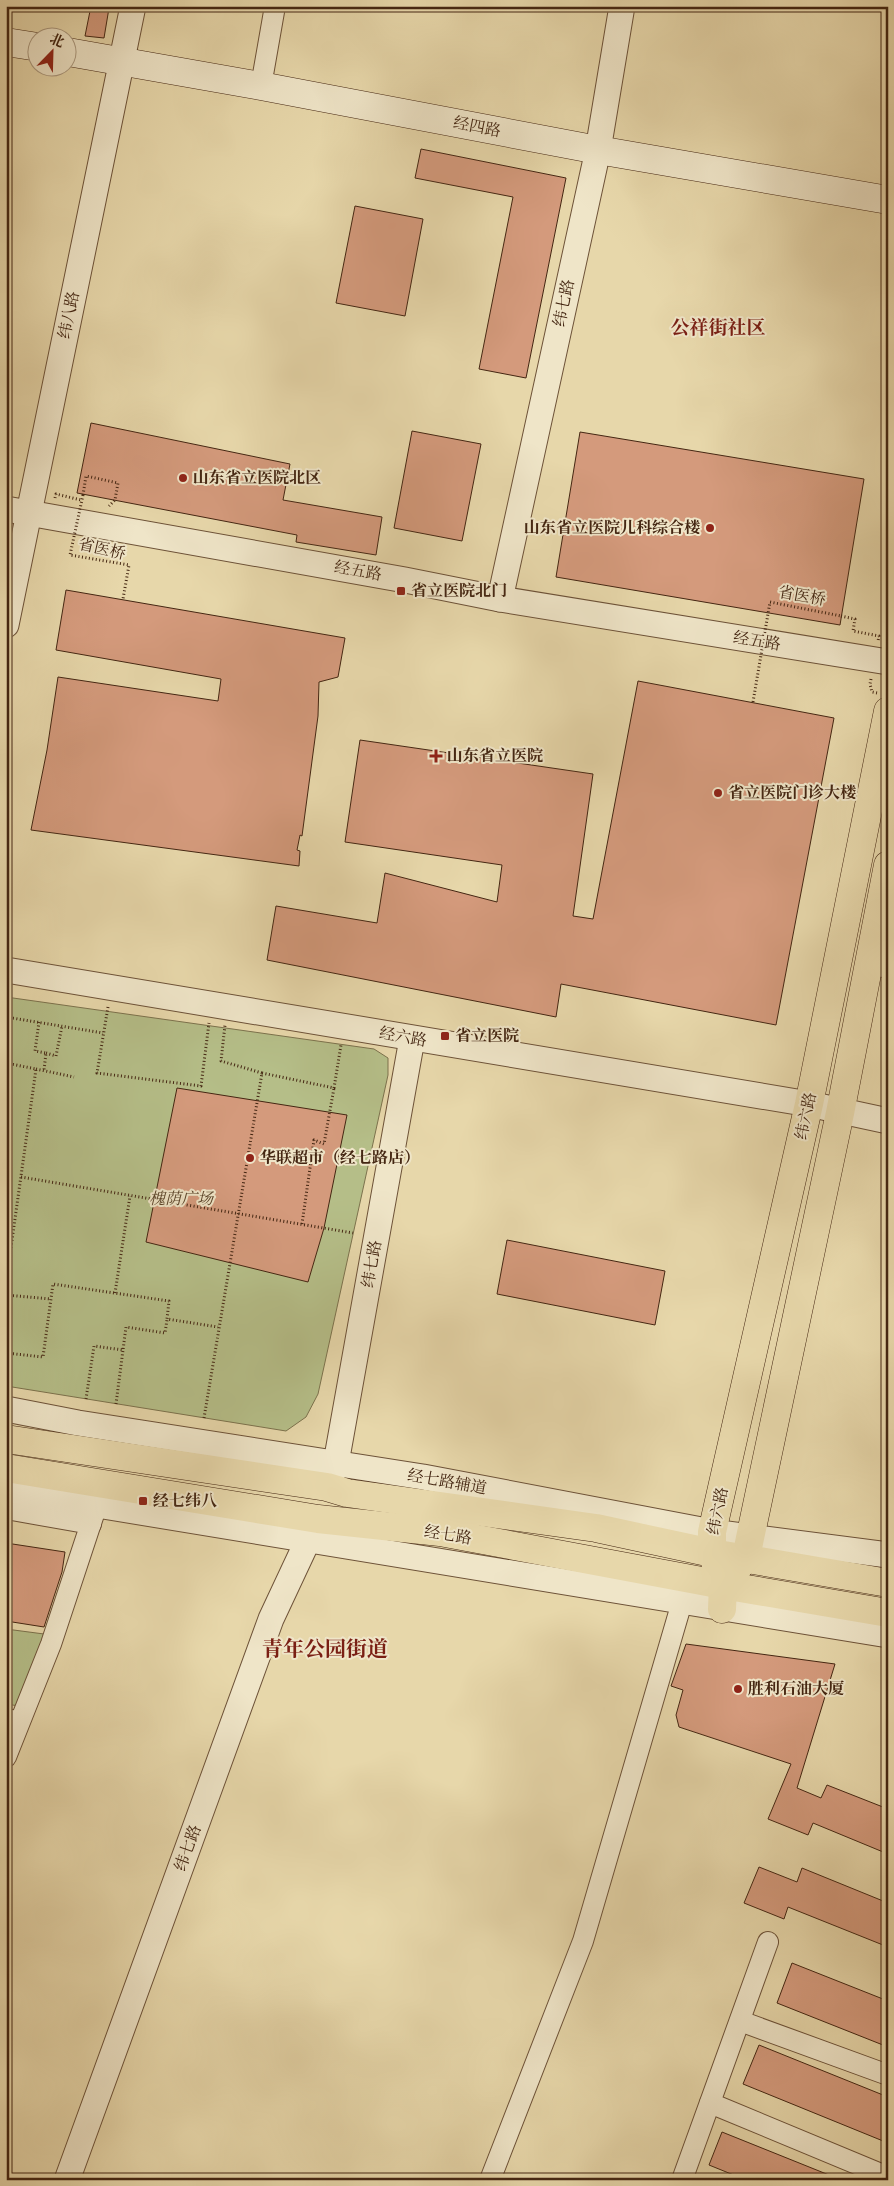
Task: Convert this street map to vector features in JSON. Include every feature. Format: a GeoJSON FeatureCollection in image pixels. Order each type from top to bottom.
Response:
{"type":"FeatureCollection","features":[{"type":"Feature","properties":{"kind":"main road"},"geometry":{"type":"LineString","coordinates":[[6,42],[28,45]]}},
{"type":"Feature","properties":{"kind":"main road","name":"经四路"},"geometry":{"type":"LineString","coordinates":[[78,54],[261,86],[598,150],[888,200]]}},
{"type":"Feature","properties":{"kind":"main road","name":"纬六路"},"geometry":{"type":"LineString","coordinates":[[723,1597],[712,1542],[809,1104],[888,711]]}},
{"type":"Feature","properties":{"kind":"main road","name":"纬六路"},"geometry":{"type":"LineString","coordinates":[[723,1597],[748,1548],[840,1112],[878,966],[888,865]]}},
{"type":"Feature","properties":{"kind":"main road","name":"经七路"},"geometry":{"type":"LineString","coordinates":[[6,1439],[332,1475],[348,1493],[596,1528],[712,1542],[748,1548],[888,1583]]}},
{"type":"Feature","properties":{"kind":"main road","name":"经七路"},"geometry":{"type":"LineString","coordinates":[[6,1468],[313,1529],[440,1532],[723,1597],[888,1613]]}},
{"type":"Feature","properties":{"kind":"street","name":"纬八路"},"geometry":{"type":"LineString","coordinates":[[6,625],[17,511],[133,6]]}},
{"type":"Feature","properties":{"kind":"street"},"geometry":{"type":"LineString","coordinates":[[261,86],[275,6]]}},
{"type":"Feature","properties":{"kind":"street","name":"纬七路"},"geometry":{"type":"LineString","coordinates":[[498,602],[598,150],[622,6]]}},
{"type":"Feature","properties":{"kind":"street","name":"经五路"},"geometry":{"type":"LineString","coordinates":[[17,511],[405,580],[498,602],[888,662]]}},
{"type":"Feature","properties":{"kind":"street","name":"经六路"},"geometry":{"type":"LineString","coordinates":[[6,970],[809,1104],[888,1121]]}},
{"type":"Feature","properties":{"kind":"street","name":"纬七路"},"geometry":{"type":"LineString","coordinates":[[332,1475],[412,1039]]}},
{"type":"Feature","properties":{"kind":"street"},"geometry":{"type":"LineString","coordinates":[[6,1409],[332,1475]]}},
{"type":"Feature","properties":{"kind":"street"},"geometry":{"type":"LineString","coordinates":[[6,1490],[94,1514]]}},
{"type":"Feature","properties":{"kind":"street"},"geometry":{"type":"LineString","coordinates":[[6,1509],[313,1529],[682,1602],[723,1597],[888,1636]]}},
{"type":"Feature","properties":{"kind":"street"},"geometry":{"type":"LineString","coordinates":[[6,1757],[14,1715],[51,1644],[94,1514]]}},
{"type":"Feature","properties":{"kind":"street","name":"纬七路"},"geometry":{"type":"LineString","coordinates":[[67,2180],[271,1618],[313,1529]]}},
{"type":"Feature","properties":{"kind":"street"},"geometry":{"type":"LineString","coordinates":[[748,1548],[888,1555]]}},
{"type":"Feature","properties":{"kind":"street"},"geometry":{"type":"LineString","coordinates":[[490,2180],[583,1941],[682,1602]]}},
{"type":"Feature","properties":{"kind":"street"},"geometry":{"type":"LineString","coordinates":[[682,2180],[768,1942]]}},
{"type":"Feature","properties":{"kind":"street"},"geometry":{"type":"LineString","coordinates":[[740,2021],[888,2076]]}},
{"type":"Feature","properties":{"kind":"street"},"geometry":{"type":"LineString","coordinates":[[710,2103],[888,2177]]}},
{"type":"Feature","properties":{"kind":"path","name":"省医桥"},"geometry":{"type":"LineString","coordinates":[[115,500],[118,482],[86,476],[70,555],[129,565],[123,599]]}},
{"type":"Feature","properties":{"kind":"path","name":"省医桥"},"geometry":{"type":"LineString","coordinates":[[753,702],[770,602],[855,620],[853,631]]}},
{"type":"Feature","properties":{"kind":"path"},"geometry":{"type":"LineString","coordinates":[[112,988],[97,1073],[201,1086],[220,1006]]}},
{"type":"Feature","properties":{"kind":"path"},"geometry":{"type":"LineString","coordinates":[[220,1006],[221,1061],[334,1088]]}},
{"type":"Feature","properties":{"kind":"path"},"geometry":{"type":"LineString","coordinates":[[6,1017],[103,1034]]}},
{"type":"Feature","properties":{"kind":"path"},"geometry":{"type":"LineString","coordinates":[[39,1022],[35,1051],[56,1056],[62,1026]]}},
{"type":"Feature","properties":{"kind":"path"},"geometry":{"type":"LineString","coordinates":[[302,1224],[314,1140],[324,1144],[344,1027]]}},
{"type":"Feature","properties":{"kind":"path"},"geometry":{"type":"LineString","coordinates":[[44,1070],[46,1054]]}},
{"type":"Feature","properties":{"kind":"path"},"geometry":{"type":"LineString","coordinates":[[6,1063],[74,1077]]}},
{"type":"Feature","properties":{"kind":"path"},"geometry":{"type":"LineString","coordinates":[[6,1283],[36,1069]]}},
{"type":"Feature","properties":{"kind":"path"},"geometry":{"type":"LineString","coordinates":[[204,1418],[262,1072]]}},
{"type":"Feature","properties":{"kind":"path"},"geometry":{"type":"LineString","coordinates":[[21,1177],[353,1233]]}},
{"type":"Feature","properties":{"kind":"path"},"geometry":{"type":"LineString","coordinates":[[116,1293],[130,1196]]}},
{"type":"Feature","properties":{"kind":"path"},"geometry":{"type":"LineString","coordinates":[[6,1353],[43,1357],[53,1284],[169,1301],[165,1333],[126,1327],[116,1404]]}},
{"type":"Feature","properties":{"kind":"path"},"geometry":{"type":"LineString","coordinates":[[6,1295],[51,1299]]}},
{"type":"Feature","properties":{"kind":"path"},"geometry":{"type":"LineString","coordinates":[[167,1319],[218,1328]]}},
{"type":"Feature","properties":{"kind":"path"},"geometry":{"type":"LineString","coordinates":[[86,1399],[94,1346],[123,1350]]}},
{"type":"Feature","properties":{"kind":"green space","name":"槐荫广场"},"geometry":{"type":"Polygon","coordinates":[[[6,997],[374,1049],[388,1058],[388,1075],[318,1394],[306,1417],[286,1431],[6,1386],[6,997]]]}},
{"type":"Feature","properties":{"kind":"green space"},"geometry":{"type":"Polygon","coordinates":[[[6,1629],[44,1634],[19,1706],[6,1704],[6,1629]]]}},
{"type":"Feature","properties":{"kind":"building"},"geometry":{"type":"Polygon","coordinates":[[[91,6],[109,8],[104,38],[85,36],[91,6]]]}},
{"type":"Feature","properties":{"kind":"building"},"geometry":{"type":"Polygon","coordinates":[[[421,149],[566,178],[526,378],[479,369],[513,197],[415,178],[421,149]]]}},
{"type":"Feature","properties":{"kind":"building"},"geometry":{"type":"Polygon","coordinates":[[[355,206],[423,219],[405,316],[336,303],[355,206]]]}},
{"type":"Feature","properties":{"kind":"building","name":"山东省立医院北区"},"geometry":{"type":"Polygon","coordinates":[[[91,423],[290,464],[283,500],[382,517],[376,555],[296,542],[297,535],[77,493],[91,423]]]}},
{"type":"Feature","properties":{"kind":"building"},"geometry":{"type":"Polygon","coordinates":[[[412,431],[481,444],[462,541],[394,528],[412,431]]]}},
{"type":"Feature","properties":{"kind":"building","name":"山东省立医院儿科综合楼"},"geometry":{"type":"Polygon","coordinates":[[[580,432],[864,479],[840,625],[556,577],[580,432]]]}},
{"type":"Feature","properties":{"kind":"building"},"geometry":{"type":"Polygon","coordinates":[[[66,590],[345,638],[338,677],[319,682],[318,716],[302,836],[300,835],[297,850],[300,851],[299,866],[31,830],[47,750],[58,677],[218,701],[221,679],[56,650],[66,590]]]}},
{"type":"Feature","properties":{"kind":"building"},"geometry":{"type":"Polygon","coordinates":[[[638,681],[834,718],[776,1025],[561,984],[556,1017],[267,960],[276,906],[377,923],[385,873],[497,902],[502,865],[345,842],[360,740],[593,774],[573,916],[593,919],[638,681]]]}},
{"type":"Feature","properties":{"kind":"building","name":"华联超市（经七路店）"},"geometry":{"type":"Polygon","coordinates":[[[177,1088],[347,1115],[324,1228],[308,1282],[146,1242],[177,1088]]]}},
{"type":"Feature","properties":{"kind":"building"},"geometry":{"type":"Polygon","coordinates":[[[507,1240],[665,1271],[655,1325],[497,1294],[507,1240]]]}},
{"type":"Feature","properties":{"kind":"building"},"geometry":{"type":"Polygon","coordinates":[[[6,1543],[65,1552],[62,1572],[44,1627],[6,1621],[6,1543]]]}},
{"type":"Feature","properties":{"kind":"building"},"geometry":{"type":"Polygon","coordinates":[[[686,1644],[835,1664],[797,1788],[821,1798],[827,1785],[888,1809],[888,1854],[813,1823],[808,1835],[768,1819],[791,1764],[679,1727],[676,1715],[683,1690],[671,1686],[686,1644]]]}},
{"type":"Feature","properties":{"kind":"building"},"geometry":{"type":"Polygon","coordinates":[[[759,1867],[797,1882],[802,1868],[888,1903],[888,1947],[788,1907],[784,1919],[744,1903],[759,1867]]]}},
{"type":"Feature","properties":{"kind":"building"},"geometry":{"type":"Polygon","coordinates":[[[792,1963],[888,2001],[888,2047],[777,2003],[792,1963]]]}},
{"type":"Feature","properties":{"kind":"building"},"geometry":{"type":"Polygon","coordinates":[[[759,2045],[888,2097],[888,2143],[743,2084],[759,2045]]]}},
{"type":"Feature","properties":{"kind":"building"},"geometry":{"type":"Polygon","coordinates":[[[722,2132],[839,2180],[746,2180],[709,2165],[722,2132]]]}},
{"type":"Feature","properties":{"kind":"place","name":"山东省立医院北区"},"geometry":{"type":"Point","coordinates":[183,478]}},
{"type":"Feature","properties":{"kind":"place","name":"山东省立医院儿科综合楼"},"geometry":{"type":"Point","coordinates":[710,528]}},
{"type":"Feature","properties":{"kind":"place","name":"省立医院北门"},"geometry":{"type":"Point","coordinates":[401,591]}},
{"type":"Feature","properties":{"kind":"place","name":"山东省立医院"},"geometry":{"type":"Point","coordinates":[436,756]}},
{"type":"Feature","properties":{"kind":"place","name":"省立医院门诊大楼"},"geometry":{"type":"Point","coordinates":[718,793]}},
{"type":"Feature","properties":{"kind":"place","name":"省立医院"},"geometry":{"type":"Point","coordinates":[445,1036]}},
{"type":"Feature","properties":{"kind":"place","name":"华联超市（经七路店）"},"geometry":{"type":"Point","coordinates":[250,1158]}},
{"type":"Feature","properties":{"kind":"place","name":"经七纬八"},"geometry":{"type":"Point","coordinates":[143,1501]}},
{"type":"Feature","properties":{"kind":"place","name":"胜利石油大厦"},"geometry":{"type":"Point","coordinates":[738,1689]}},
{"type":"Feature","properties":{"kind":"district","name":"公祥街社区"},"geometry":{"type":"Point","coordinates":[718,328]}},
{"type":"Feature","properties":{"kind":"district","name":"青年公园街道"},"geometry":{"type":"Point","coordinates":[325,1650]}}]}
